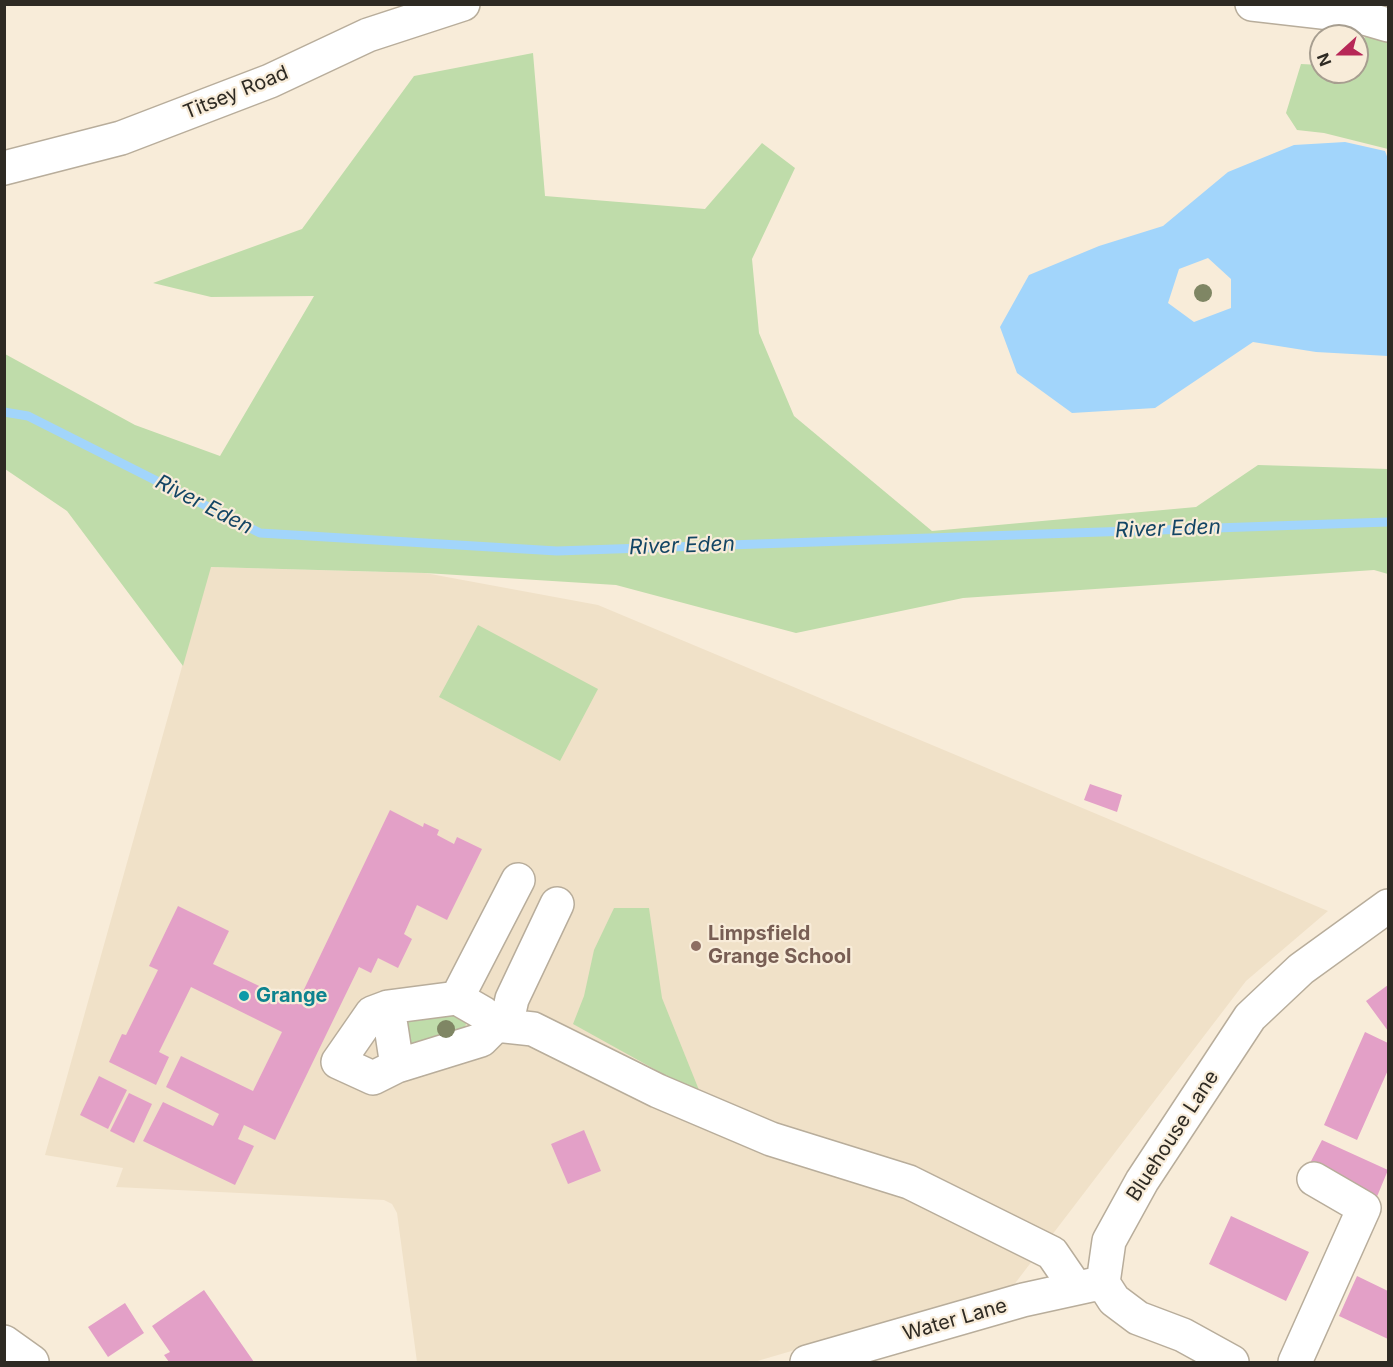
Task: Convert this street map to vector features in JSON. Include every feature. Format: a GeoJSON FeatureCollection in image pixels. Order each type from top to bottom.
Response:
{"type":"FeatureCollection","features":[{"type":"Feature","properties":{"kind":"street","name":"Titsey Road"},"geometry":{"type":"LineString","coordinates":[[4,168],[121,138],[270,81],[368,34],[463,4]]}},
{"type":"Feature","properties":{"kind":"street"},"geometry":{"type":"LineString","coordinates":[[1252,4],[1357,16],[1389,26]]}},
{"type":"Feature","properties":{"kind":"street"},"geometry":{"type":"LineString","coordinates":[[457,998],[518,880]]}},
{"type":"Feature","properties":{"kind":"street"},"geometry":{"type":"LineString","coordinates":[[557,904],[501,1025],[480,1040],[397,1066],[373,1078],[338,1062],[372,1013],[388,1007],[457,998],[501,1025],[533,1029],[658,1091],[771,1139],[909,1182],[1052,1252],[1090,1285],[1138,1318],[1183,1335],[1232,1362]]}},
{"type":"Feature","properties":{"kind":"street","name":"Bluehouse Lane"},"geometry":{"type":"LineString","coordinates":[[1090,1285],[1109,1241],[1142,1181],[1250,1017],[1301,969],[1389,906]]}},
{"type":"Feature","properties":{"kind":"street"},"geometry":{"type":"LineString","coordinates":[[388,1007],[397,1066]]}},
{"type":"Feature","properties":{"kind":"street"},"geometry":{"type":"LineString","coordinates":[[1295,1362],[1364,1208],[1314,1179]]}},
{"type":"Feature","properties":{"kind":"street","name":"Water Lane"},"geometry":{"type":"LineString","coordinates":[[807,1362],[1023,1300],[1090,1285]]}},
{"type":"Feature","properties":{"kind":"street"},"geometry":{"type":"LineString","coordinates":[[4,1342],[32,1362]]}},
{"type":"Feature","properties":{"kind":"shaded area","name":"Limpsfield Grange School"},"geometry":{"type":"Polygon","coordinates":[[[210,567],[425,573],[598,605],[1328,911],[1246,981],[1013,1286],[754,1362],[417,1362],[397,1213],[392,1204],[384,1200],[116,1187],[123,1168],[45,1155],[210,567]]]}},
{"type":"Feature","properties":{"kind":"green space"},"geometry":{"type":"Polygon","coordinates":[[[1369,30],[1388,37],[1388,149],[1324,133],[1297,130],[1286,113],[1301,64],[1309,64],[1309,84],[1369,84],[1369,30]]]}},
{"type":"Feature","properties":{"kind":"green space"},"geometry":{"type":"Polygon","coordinates":[[[533,53],[545,196],[705,209],[762,143],[795,168],[752,259],[759,333],[794,416],[932,531],[1196,507],[1258,465],[1388,469],[1388,574],[1374,570],[963,598],[796,633],[616,585],[425,573],[211,567],[183,666],[67,511],[5,469],[5,354],[135,425],[220,456],[314,296],[211,297],[153,283],[302,229],[414,76],[533,53]]]}},
{"type":"Feature","properties":{"kind":"green space"},"geometry":{"type":"Polygon","coordinates":[[[478,625],[598,689],[560,761],[439,697],[478,625]]]}},
{"type":"Feature","properties":{"kind":"green space"},"geometry":{"type":"Polygon","coordinates":[[[614,908],[649,908],[662,998],[701,1095],[573,1024],[584,996],[594,950],[614,908]]]}},
{"type":"Feature","properties":{"kind":"green space"},"geometry":{"type":"Polygon","coordinates":[[[461,1014],[466,1022],[465,1032],[409,1054],[404,1019],[461,1014]]]}},
{"type":"Feature","properties":{"kind":"water"},"geometry":{"type":"Polygon","coordinates":[[[1345,142],[1385,151],[1388,159],[1388,356],[1316,352],[1253,342],[1155,408],[1072,413],[1017,373],[1000,327],[1029,275],[1099,246],[1163,226],[1228,172],[1294,145],[1345,142]],[[1208,258],[1179,269],[1168,303],[1194,322],[1231,308],[1231,279],[1208,258]]]}},
{"type":"Feature","properties":{"kind":"building"},"geometry":{"type":"Polygon","coordinates":[[[1090,784],[1122,795],[1117,812],[1084,800],[1090,784]]]}},
{"type":"Feature","properties":{"kind":"building","name":"Grange"},"geometry":{"type":"Polygon","coordinates":[[[390,810],[423,827],[424,823],[439,830],[437,835],[454,844],[457,837],[482,849],[447,920],[417,905],[404,934],[412,939],[398,968],[378,958],[371,973],[359,967],[275,1140],[244,1125],[238,1139],[254,1146],[235,1185],[143,1141],[163,1102],[213,1126],[219,1114],[166,1087],[181,1056],[253,1091],[282,1032],[191,987],[159,1052],[169,1057],[156,1085],[109,1062],[122,1034],[126,1035],[158,970],[149,966],[178,906],[229,931],[213,964],[297,1004],[390,810]]]}},
{"type":"Feature","properties":{"kind":"building"},"geometry":{"type":"Polygon","coordinates":[[[1388,985],[1388,1031],[1366,1001],[1388,985]]]}},
{"type":"Feature","properties":{"kind":"building"},"geometry":{"type":"Polygon","coordinates":[[[1365,1032],[1388,1043],[1388,1070],[1357,1140],[1324,1125],[1365,1032]]]}},
{"type":"Feature","properties":{"kind":"building"},"geometry":{"type":"Polygon","coordinates":[[[99,1076],[127,1090],[108,1129],[80,1115],[99,1076]]]}},
{"type":"Feature","properties":{"kind":"building"},"geometry":{"type":"Polygon","coordinates":[[[129,1093],[152,1104],[134,1143],[110,1131],[129,1093]]]}},
{"type":"Feature","properties":{"kind":"building"},"geometry":{"type":"Polygon","coordinates":[[[584,1130],[601,1171],[568,1184],[551,1144],[584,1130]]]}},
{"type":"Feature","properties":{"kind":"building"},"geometry":{"type":"Polygon","coordinates":[[[1322,1140],[1388,1170],[1376,1199],[1309,1165],[1322,1140]]]}},
{"type":"Feature","properties":{"kind":"building"},"geometry":{"type":"Polygon","coordinates":[[[1231,1216],[1309,1252],[1286,1301],[1209,1264],[1231,1216]]]}},
{"type":"Feature","properties":{"kind":"building"},"geometry":{"type":"Polygon","coordinates":[[[1357,1276],[1388,1291],[1388,1339],[1339,1316],[1357,1276]]]}},
{"type":"Feature","properties":{"kind":"building"},"geometry":{"type":"Polygon","coordinates":[[[204,1290],[254,1362],[169,1362],[164,1355],[170,1352],[152,1326],[204,1290]]]}},
{"type":"Feature","properties":{"kind":"building"},"geometry":{"type":"Polygon","coordinates":[[[125,1303],[144,1333],[108,1357],[88,1327],[125,1303]]]}},
{"type":"Feature","properties":{"kind":"waterway","name":"River Eden"},"geometry":{"type":"LineString","coordinates":[[4,412],[28,416],[260,533],[557,551],[1388,522]]}},
{"type":"Feature","properties":{"kind":"place","name":"Limpsfield Grange School"},"geometry":{"type":"Point","coordinates":[696,946]}},
{"type":"Feature","properties":{"kind":"place","name":"Grange"},"geometry":{"type":"Point","coordinates":[244,996]}}]}
